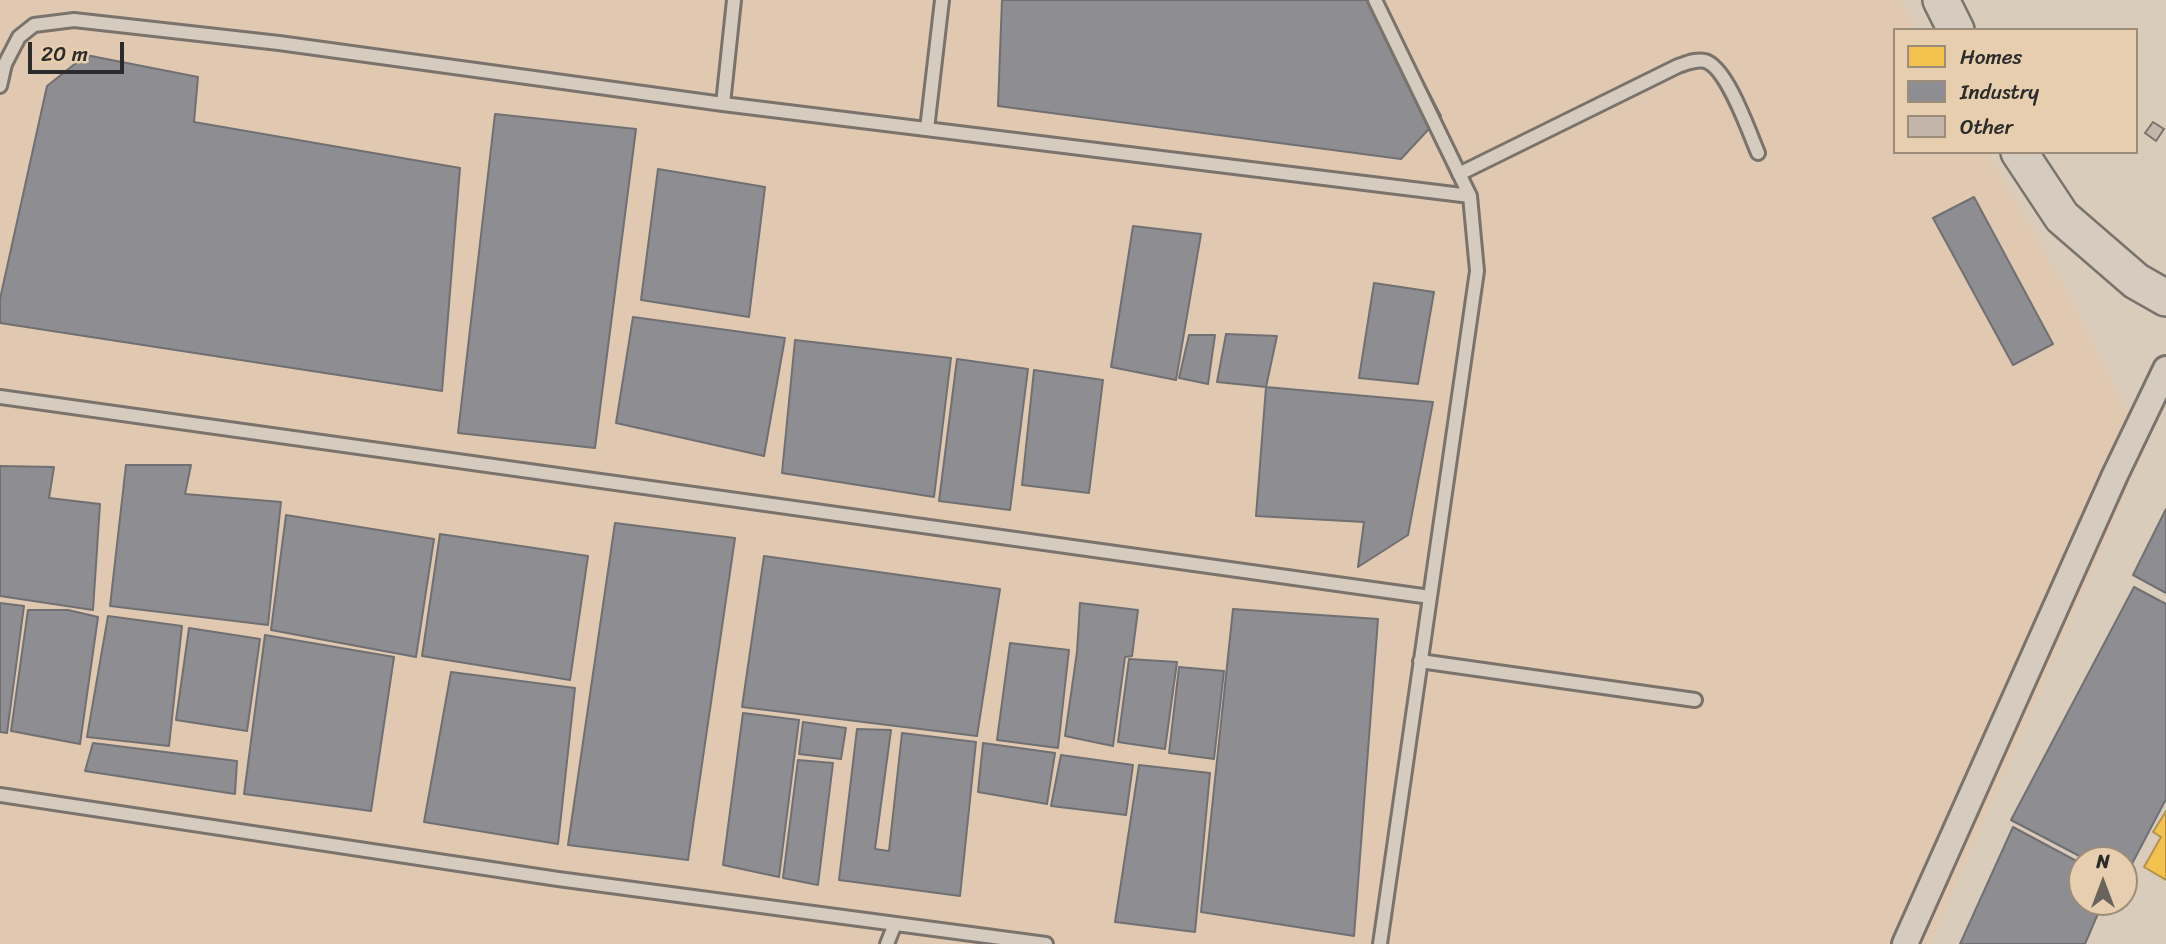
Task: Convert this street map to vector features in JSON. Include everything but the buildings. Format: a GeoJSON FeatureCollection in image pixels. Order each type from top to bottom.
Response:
{"type":"FeatureCollection","features":[{"type":"Feature","properties":{"kind":"main road"},"geometry":{"type":"LineString","coordinates":[[1941,0],[1955,28]]}},
{"type":"Feature","properties":{"kind":"main road"},"geometry":{"type":"LineString","coordinates":[[2021,154],[2062,217],[2136,281],[2166,298]]}},
{"type":"Feature","properties":{"kind":"street"},"geometry":{"type":"LineString","coordinates":[[1905,944],[2115,475],[2166,369]]}},
{"type":"Feature","properties":{"kind":"lane"},"geometry":{"type":"LineString","coordinates":[[723,104],[734,0]]}},
{"type":"Feature","properties":{"kind":"lane"},"geometry":{"type":"LineString","coordinates":[[927,129],[942,0]]}},
{"type":"Feature","properties":{"kind":"lane"},"geometry":{"type":"LineString","coordinates":[[1375,0],[1470,196],[1477,271],[1380,944]]}},
{"type":"Feature","properties":{"kind":"lane"},"geometry":{"type":"LineString","coordinates":[[0,86],[5,64],[19,37],[34,25],[75,20],[293,45],[723,104],[1470,196]]}},
{"type":"Feature","properties":{"kind":"lane"},"geometry":{"type":"LineString","coordinates":[[1459,174],[1678,66],[1695,61],[1707,62],[1722,76],[1758,153]]}},
{"type":"Feature","properties":{"kind":"lane"},"geometry":{"type":"LineString","coordinates":[[0,397],[1430,597]]}},
{"type":"Feature","properties":{"kind":"lane"},"geometry":{"type":"LineString","coordinates":[[1420,662],[1695,700]]}},
{"type":"Feature","properties":{"kind":"lane"},"geometry":{"type":"LineString","coordinates":[[0,795],[558,879],[1046,944]]}},
{"type":"Feature","properties":{"kind":"lane"},"geometry":{"type":"LineString","coordinates":[[887,944],[895,924]]}},
{"type":"Feature","properties":{"kind":"shaded area"},"geometry":{"type":"Polygon","coordinates":[[[0,0],[1900,0],[1916,28],[1893,28],[1893,154],[1989,154],[2065,287],[2145,448],[1930,944],[0,944],[0,0]]]}}]}
